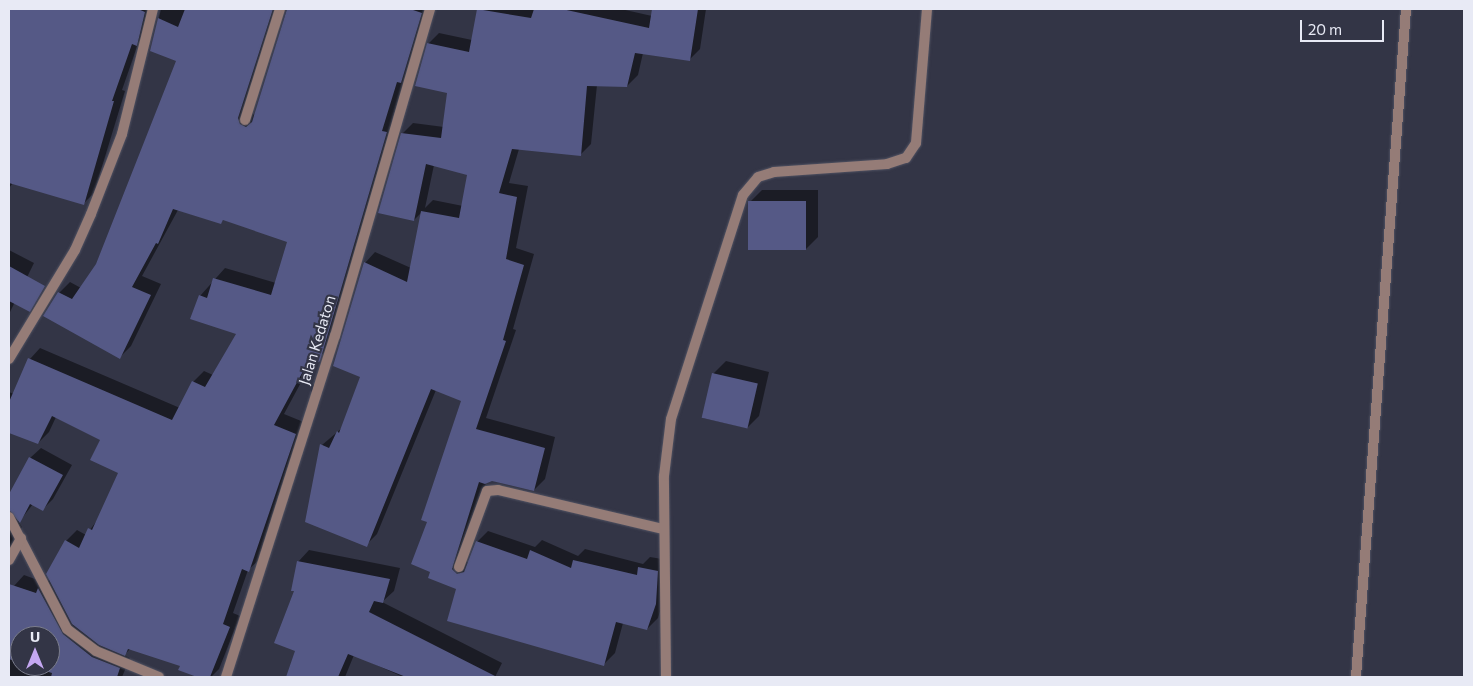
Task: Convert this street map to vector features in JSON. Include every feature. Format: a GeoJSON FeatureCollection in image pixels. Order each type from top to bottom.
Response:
{"type":"FeatureCollection","features":[{"type":"Feature","properties":{"kind":"street"},"geometry":{"type":"LineString","coordinates":[[9,359],[75,250],[91,214],[122,134],[153,9]]}},
{"type":"Feature","properties":{"kind":"street"},"geometry":{"type":"LineString","coordinates":[[245,120],[280,9]]}},
{"type":"Feature","properties":{"kind":"street","name":"Jalan Kedaton"},"geometry":{"type":"LineString","coordinates":[[226,677],[335,336],[430,9]]}},
{"type":"Feature","properties":{"kind":"street"},"geometry":{"type":"LineString","coordinates":[[666,677],[663,529],[664,476],[671,419],[743,195],[758,177],[774,172],[887,164],[906,158],[916,143],[927,9]]}},
{"type":"Feature","properties":{"kind":"street"},"geometry":{"type":"LineString","coordinates":[[1356,677],[1406,9]]}},
{"type":"Feature","properties":{"kind":"street"},"geometry":{"type":"LineString","coordinates":[[459,566],[487,491],[498,490],[663,529]]}},
{"type":"Feature","properties":{"kind":"street"},"geometry":{"type":"LineString","coordinates":[[9,517],[67,629],[96,651],[160,677]]}},
{"type":"Feature","properties":{"kind":"street"},"geometry":{"type":"LineString","coordinates":[[9,560],[21,538]]}},
{"type":"Feature","properties":{"kind":"building"},"geometry":{"type":"Polygon","coordinates":[[[9,9],[138,9],[145,12],[137,46],[132,44],[112,101],[114,101],[84,205],[9,183],[9,9]]]}},
{"type":"Feature","properties":{"kind":"building"},"geometry":{"type":"Polygon","coordinates":[[[185,9],[273,9],[238,118],[240,124],[246,127],[252,122],[287,9],[410,9],[422,13],[401,83],[397,82],[382,131],[387,132],[320,361],[316,364],[308,362],[274,425],[296,434],[249,572],[242,569],[223,624],[230,627],[210,677],[197,677],[178,670],[180,666],[128,649],[125,656],[99,645],[72,624],[46,574],[65,540],[79,548],[88,528],[92,530],[118,473],[90,460],[100,440],[52,416],[38,444],[9,433],[9,402],[28,358],[172,420],[192,381],[205,387],[236,334],[190,319],[199,295],[207,298],[213,278],[271,295],[287,242],[223,220],[221,224],[173,209],[158,244],[156,243],[132,287],[151,295],[120,359],[43,316],[58,292],[72,299],[96,264],[176,61],[150,51],[158,18],[178,27],[185,9]]]}},
{"type":"Feature","properties":{"kind":"building"},"geometry":{"type":"Polygon","coordinates":[[[477,9],[531,18],[534,9],[562,9],[649,28],[652,9],[698,9],[690,61],[635,53],[627,87],[587,86],[581,156],[512,149],[499,193],[517,197],[506,259],[524,265],[503,340],[506,341],[476,429],[545,448],[534,491],[492,481],[485,484],[479,482],[452,569],[457,574],[464,572],[476,541],[527,559],[530,550],[571,568],[573,560],[637,575],[638,567],[658,571],[656,604],[647,630],[616,622],[604,666],[447,621],[456,589],[428,578],[430,572],[411,564],[427,522],[421,520],[461,401],[431,389],[367,547],[305,522],[320,444],[329,448],[337,431],[339,433],[360,377],[333,366],[364,262],[407,282],[421,211],[459,218],[467,175],[426,164],[414,221],[378,213],[401,133],[441,138],[447,93],[415,86],[427,43],[469,52],[477,9]]]}},
{"type":"Feature","properties":{"kind":"building"},"geometry":{"type":"Polygon","coordinates":[[[748,201],[806,201],[806,250],[748,250],[748,201]]]}},
{"type":"Feature","properties":{"kind":"building"},"geometry":{"type":"Polygon","coordinates":[[[9,266],[45,286],[30,312],[9,301],[9,266]]]}},
{"type":"Feature","properties":{"kind":"building"},"geometry":{"type":"Polygon","coordinates":[[[712,373],[758,384],[747,428],[702,418],[712,373]]]}},
{"type":"Feature","properties":{"kind":"building"},"geometry":{"type":"Polygon","coordinates":[[[29,457],[63,475],[43,511],[30,504],[20,523],[9,510],[9,494],[29,457]]]}},
{"type":"Feature","properties":{"kind":"building"},"geometry":{"type":"Polygon","coordinates":[[[297,561],[390,579],[383,603],[374,601],[369,612],[497,677],[406,677],[348,654],[338,677],[286,677],[295,651],[274,643],[294,591],[291,591],[297,561]]]}},
{"type":"Feature","properties":{"kind":"building"},"geometry":{"type":"Polygon","coordinates":[[[9,584],[36,593],[38,588],[59,626],[10,626],[9,659],[9,584]]]}},
{"type":"Feature","properties":{"kind":"building"},"geometry":{"type":"Polygon","coordinates":[[[60,628],[63,634],[92,657],[120,668],[117,677],[51,677],[60,676],[60,628]]]}}]}
